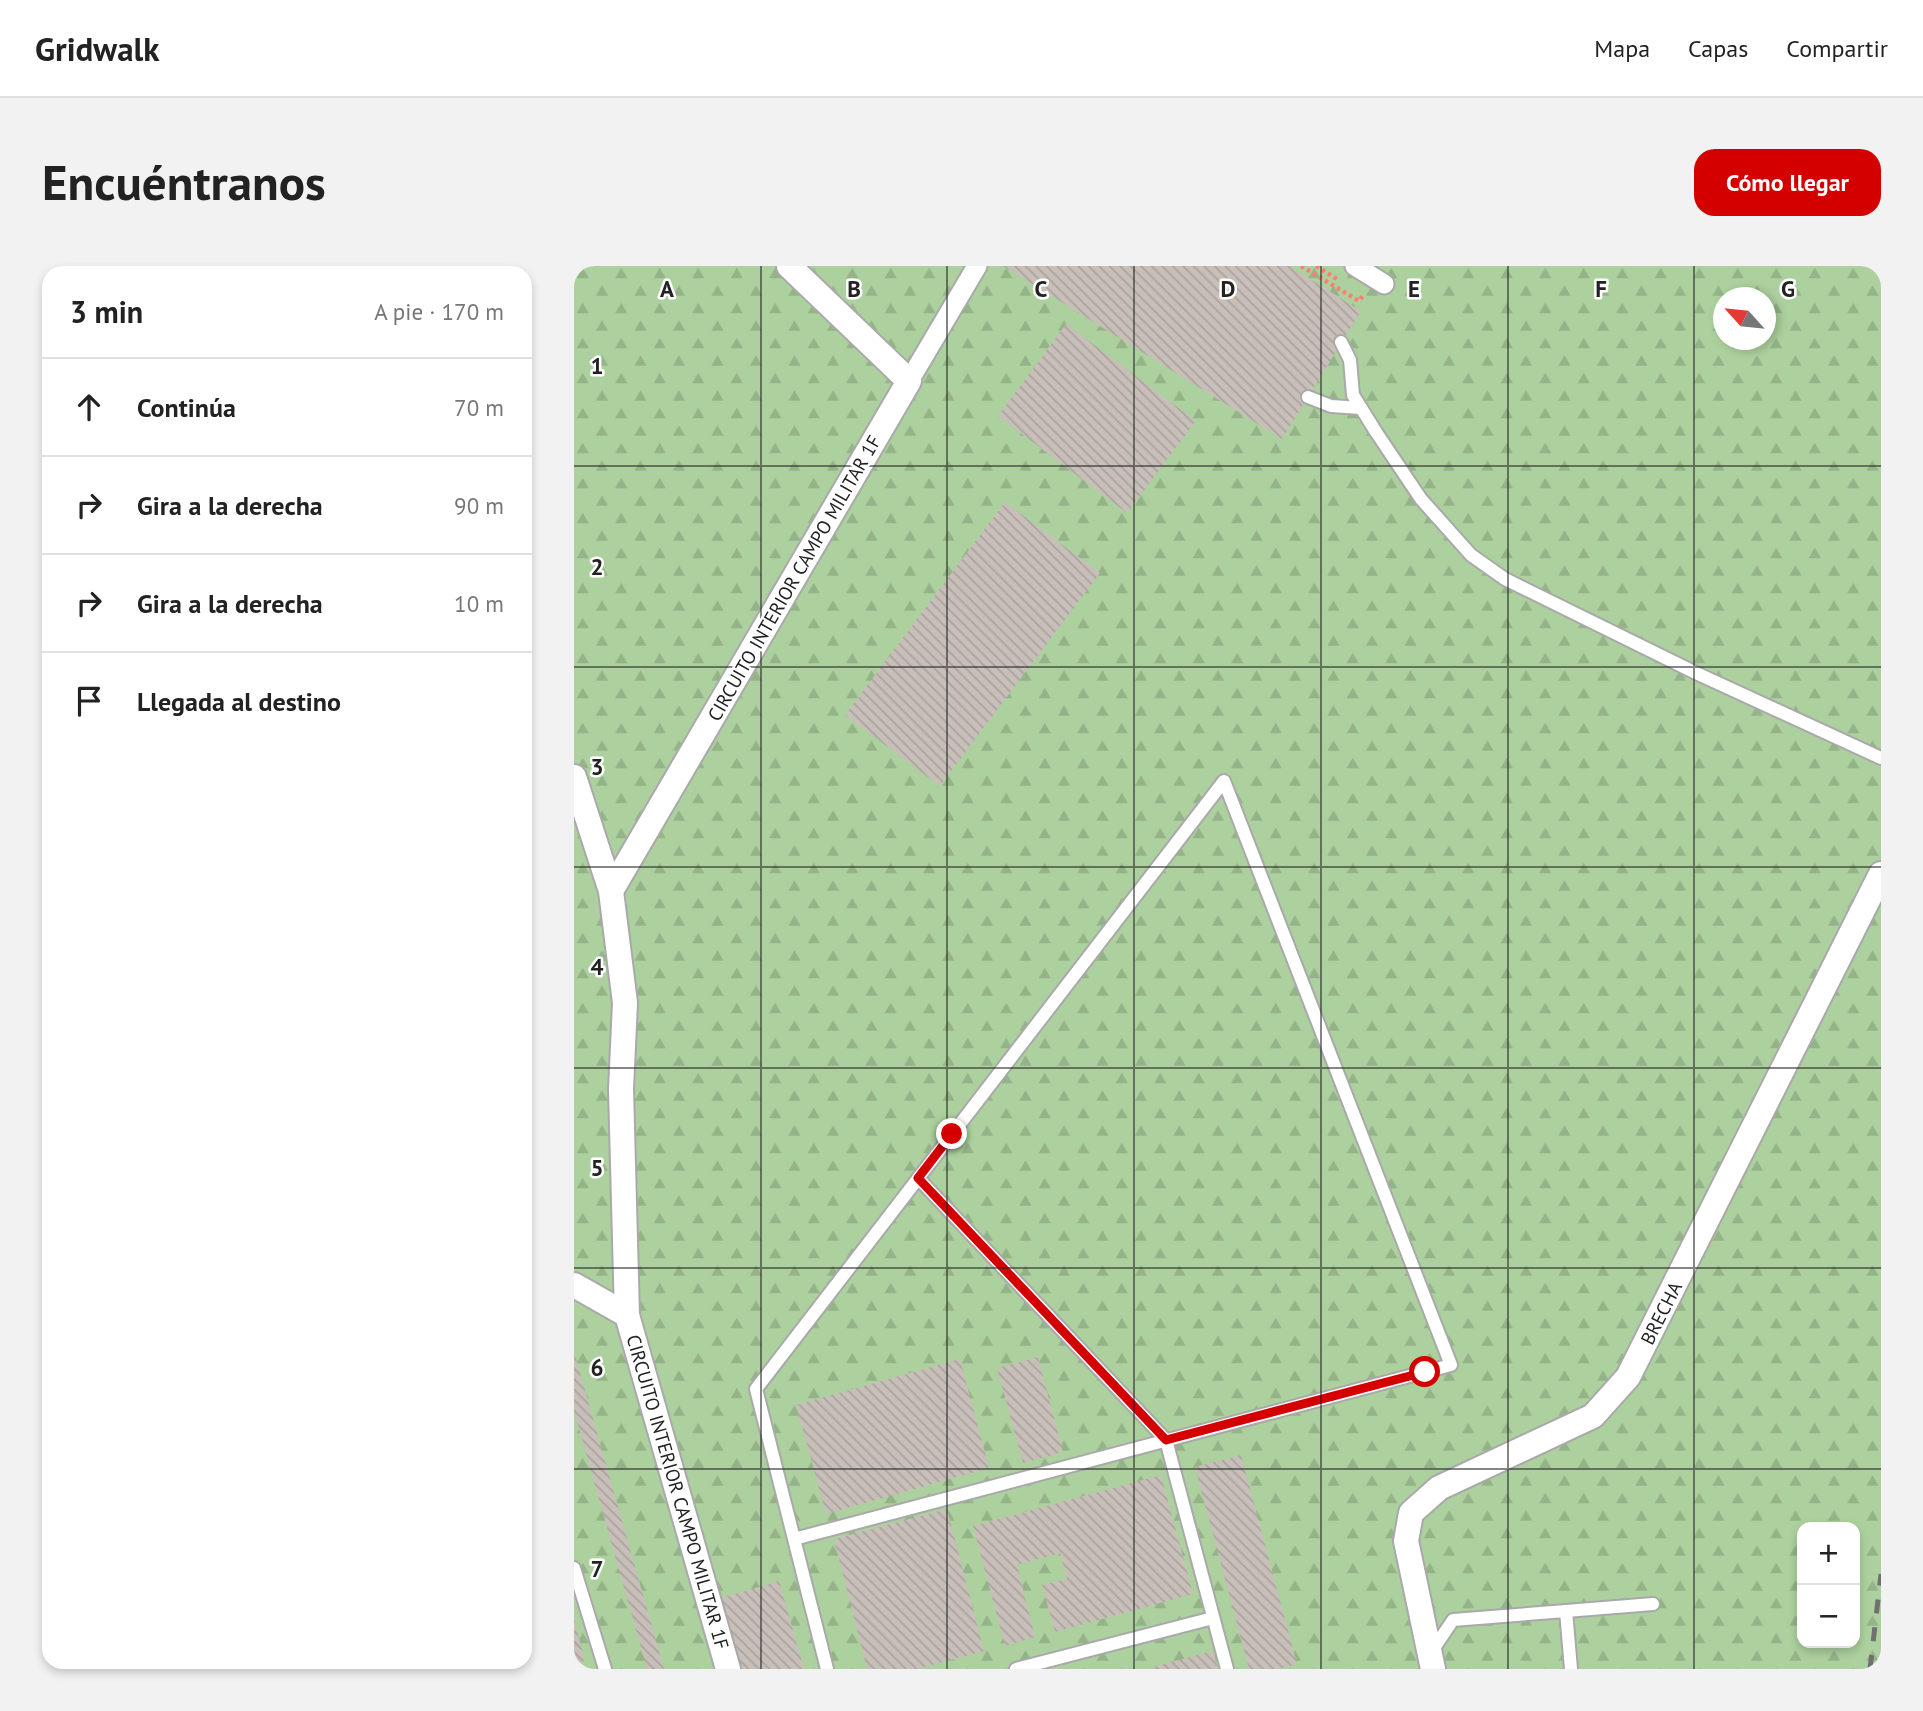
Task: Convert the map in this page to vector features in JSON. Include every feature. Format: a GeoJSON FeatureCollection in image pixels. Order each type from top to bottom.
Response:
{"type":"FeatureCollection","features":[{"type":"Feature","properties":{"kind":"street"},"geometry":{"type":"LineString","coordinates":[[789,266],[909,381]]}},
{"type":"Feature","properties":{"kind":"street","name":"CIRCUITO INTERIOR CAMPO MILITAR 1F"},"geometry":{"type":"LineString","coordinates":[[611,891],[978,266]]}},
{"type":"Feature","properties":{"kind":"street"},"geometry":{"type":"LineString","coordinates":[[1355,266],[1384,284]]}},
{"type":"Feature","properties":{"kind":"street","name":"CIRCUITO INTERIOR CAMPO MILITAR 1F"},"geometry":{"type":"LineString","coordinates":[[574,777],[611,891],[625,1003],[621,1089],[627,1315],[728,1669]]}},
{"type":"Feature","properties":{"kind":"street","name":"BRECHA"},"geometry":{"type":"LineString","coordinates":[[1431,1662],[1406,1541],[1410,1513],[1439,1489],[1593,1416],[1628,1377],[1881,874]]}},
{"type":"Feature","properties":{"kind":"street","name":"CIRCUITO INTERIOR CAMPO MILITAR 1F"},"geometry":{"type":"LineString","coordinates":[[574,1285],[627,1315]]}},
{"type":"Feature","properties":{"kind":"lane"},"geometry":{"type":"LineString","coordinates":[[1341,342],[1350,360],[1353,395],[1421,499],[1471,555],[1505,579],[1696,673],[1881,758]]}},
{"type":"Feature","properties":{"kind":"lane"},"geometry":{"type":"LineString","coordinates":[[1308,397],[1331,406],[1361,408]]}},
{"type":"Feature","properties":{"kind":"lane"},"geometry":{"type":"LineString","coordinates":[[794,1539],[1451,1365],[1224,781],[756,1389],[794,1539],[827,1669]]}},
{"type":"Feature","properties":{"kind":"lane"},"geometry":{"type":"LineString","coordinates":[[918,1178],[1166,1440],[1227,1669]]}},
{"type":"Feature","properties":{"kind":"lane"},"geometry":{"type":"LineString","coordinates":[[574,1568],[605,1669]]}},
{"type":"Feature","properties":{"kind":"lane"},"geometry":{"type":"LineString","coordinates":[[1431,1662],[1453,1620],[1653,1604]]}},
{"type":"Feature","properties":{"kind":"lane"},"geometry":{"type":"LineString","coordinates":[[1566,1611],[1571,1669]]}},
{"type":"Feature","properties":{"kind":"lane"},"geometry":{"type":"LineString","coordinates":[[1016,1669],[1213,1618]]}},
{"type":"Feature","properties":{"kind":"path"},"geometry":{"type":"LineString","coordinates":[[1301,266],[1359,301],[1363,295],[1352,288]]}},
{"type":"Feature","properties":{"kind":"path"},"geometry":{"type":"LineString","coordinates":[[1316,266],[1340,281]]}},
{"type":"Feature","properties":{"kind":"green space"},"geometry":{"type":"Polygon","coordinates":[[[574,266],[1881,266],[1881,1669],[574,1669],[574,266]]]}},
{"type":"Feature","properties":{"kind":"building"},"geometry":{"type":"Polygon","coordinates":[[[1003,266],[1289,266],[1361,311],[1282,439],[1003,266]]]}},
{"type":"Feature","properties":{"kind":"building"},"geometry":{"type":"Polygon","coordinates":[[[1066,324],[1196,421],[1127,513],[998,416],[1066,324]]]}},
{"type":"Feature","properties":{"kind":"building"},"geometry":{"type":"Polygon","coordinates":[[[1005,502],[1100,573],[940,786],[845,715],[1005,502]]]}},
{"type":"Feature","properties":{"kind":"building"},"geometry":{"type":"Polygon","coordinates":[[[574,1355],[664,1669],[647,1669],[574,1411],[574,1355]]]}},
{"type":"Feature","properties":{"kind":"building"},"geometry":{"type":"Polygon","coordinates":[[[1038,1357],[1063,1452],[1023,1463],[997,1368],[1038,1357]]]}},
{"type":"Feature","properties":{"kind":"building"},"geometry":{"type":"Polygon","coordinates":[[[960,1359],[989,1468],[826,1514],[796,1405],[960,1359]]]}},
{"type":"Feature","properties":{"kind":"building"},"geometry":{"type":"Polygon","coordinates":[[[1241,1455],[1297,1664],[1279,1669],[1249,1669],[1195,1467],[1241,1455]]]}},
{"type":"Feature","properties":{"kind":"building"},"geometry":{"type":"Polygon","coordinates":[[[1161,1475],[1193,1594],[1055,1632],[1042,1585],[1067,1579],[1060,1553],[1017,1565],[1035,1637],[1005,1646],[973,1526],[1161,1475]]]}},
{"type":"Feature","properties":{"kind":"building"},"geometry":{"type":"Polygon","coordinates":[[[947,1509],[984,1651],[917,1669],[867,1669],[834,1539],[947,1509]]]}},
{"type":"Feature","properties":{"kind":"building"},"geometry":{"type":"Polygon","coordinates":[[[779,1581],[804,1669],[741,1669],[721,1598],[779,1581]]]}},
{"type":"Feature","properties":{"kind":"building"},"geometry":{"type":"Polygon","coordinates":[[[574,1619],[585,1661],[574,1664],[574,1619]]]}},
{"type":"Feature","properties":{"kind":"building"},"geometry":{"type":"Polygon","coordinates":[[[1213,1651],[1218,1669],[1149,1669],[1149,1668],[1213,1651]]]}},
{"type":"Feature","properties":{"kind":"railway"},"geometry":{"type":"LineString","coordinates":[[1870,1669],[1881,1574]]}},
{"type":"Feature","properties":{"kind":"route"},"geometry":{"type":"LineString","coordinates":[[952,1134],[918,1178],[1166,1440],[1425,1372]]}}]}
